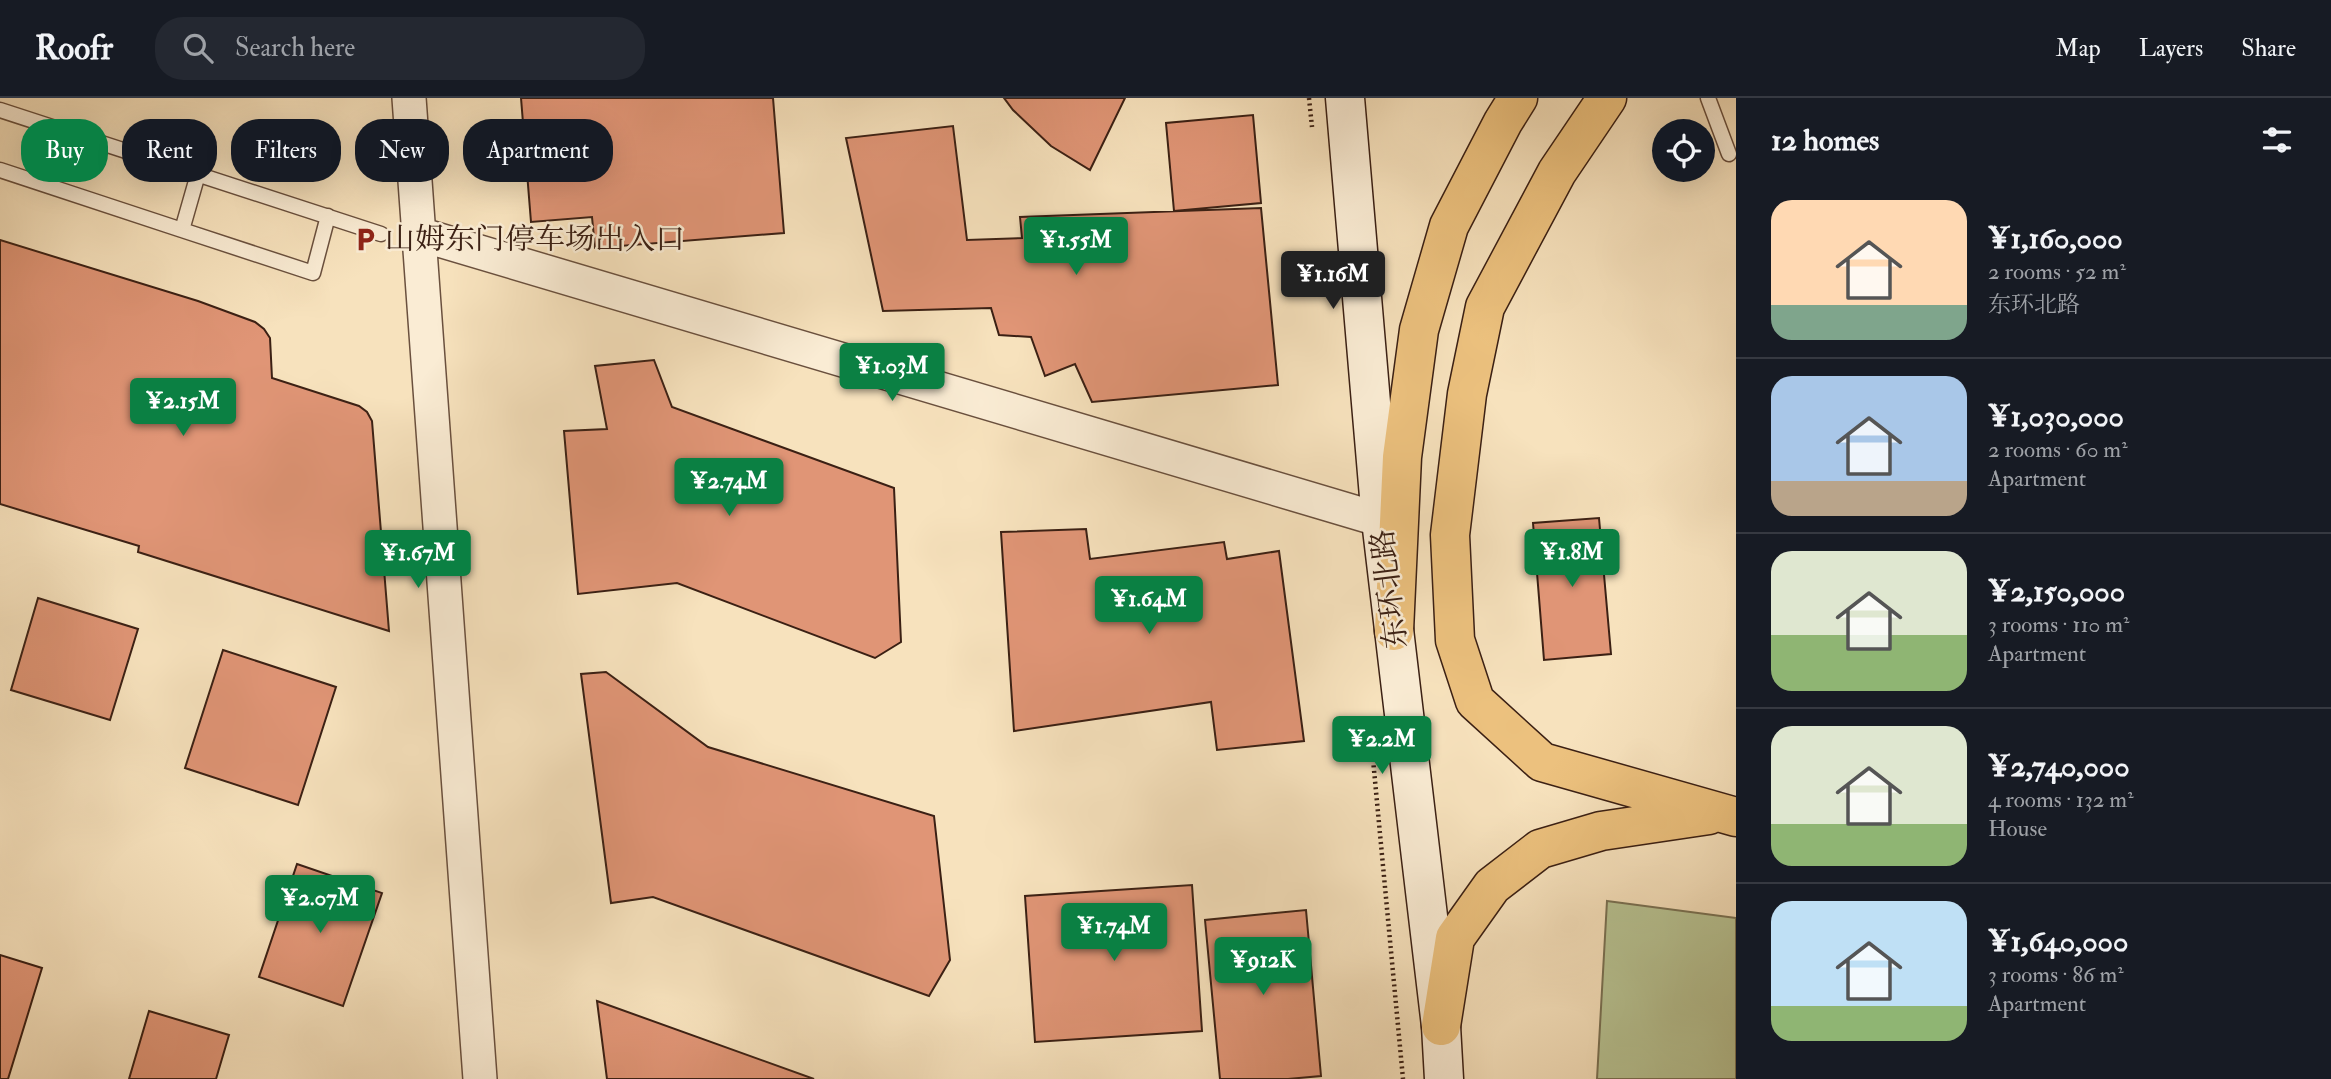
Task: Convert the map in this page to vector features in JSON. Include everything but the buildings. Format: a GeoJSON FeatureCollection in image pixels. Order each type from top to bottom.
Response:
{"type":"FeatureCollection","features":[{"type":"Feature","properties":{"kind":"highway"},"geometry":{"type":"LineString","coordinates":[[1394,631],[1402,457],[1419,330],[1449,226],[1518,98]]}},
{"type":"Feature","properties":{"kind":"highway"},"geometry":{"type":"LineString","coordinates":[[1606,98],[1557,172],[1485,307],[1467,394],[1450,535],[1455,640],[1475,701],[1542,762],[1729,815]]}},
{"type":"Feature","properties":{"kind":"highway"},"geometry":{"type":"LineString","coordinates":[[1441,1026],[1455,938],[1492,886],[1540,849],[1601,831],[1729,815]]}},
{"type":"Feature","properties":{"kind":"main road","name":"东环北路"},"geometry":{"type":"LineString","coordinates":[[1345,98],[1381,520],[1441,1026],[1444,1079]]}},
{"type":"Feature","properties":{"kind":"street"},"geometry":{"type":"LineString","coordinates":[[409,98],[480,1079]]}},
{"type":"Feature","properties":{"kind":"street"},"geometry":{"type":"LineString","coordinates":[[419,234],[1381,520]]}},
{"type":"Feature","properties":{"kind":"lane"},"geometry":{"type":"LineString","coordinates":[[1708,98],[1730,154]]}},
{"type":"Feature","properties":{"kind":"lane"},"geometry":{"type":"LineString","coordinates":[[0,110],[122,149]]}},
{"type":"Feature","properties":{"kind":"lane"},"geometry":{"type":"LineString","coordinates":[[0,170],[313,273],[328,216]]}},
{"type":"Feature","properties":{"kind":"lane"},"geometry":{"type":"LineString","coordinates":[[217,180],[381,234]]}},
{"type":"Feature","properties":{"kind":"lane"},"geometry":{"type":"LineString","coordinates":[[182,230],[196,182]]}},
{"type":"Feature","properties":{"kind":"green space"},"geometry":{"type":"Polygon","coordinates":[[[1607,901],[1736,918],[1736,1079],[1597,1079],[1607,901]]]}},
{"type":"Feature","properties":{"kind":"place","name":"山姆东门停车场出入口"},"geometry":{"type":"Point","coordinates":[365,239]}}]}
